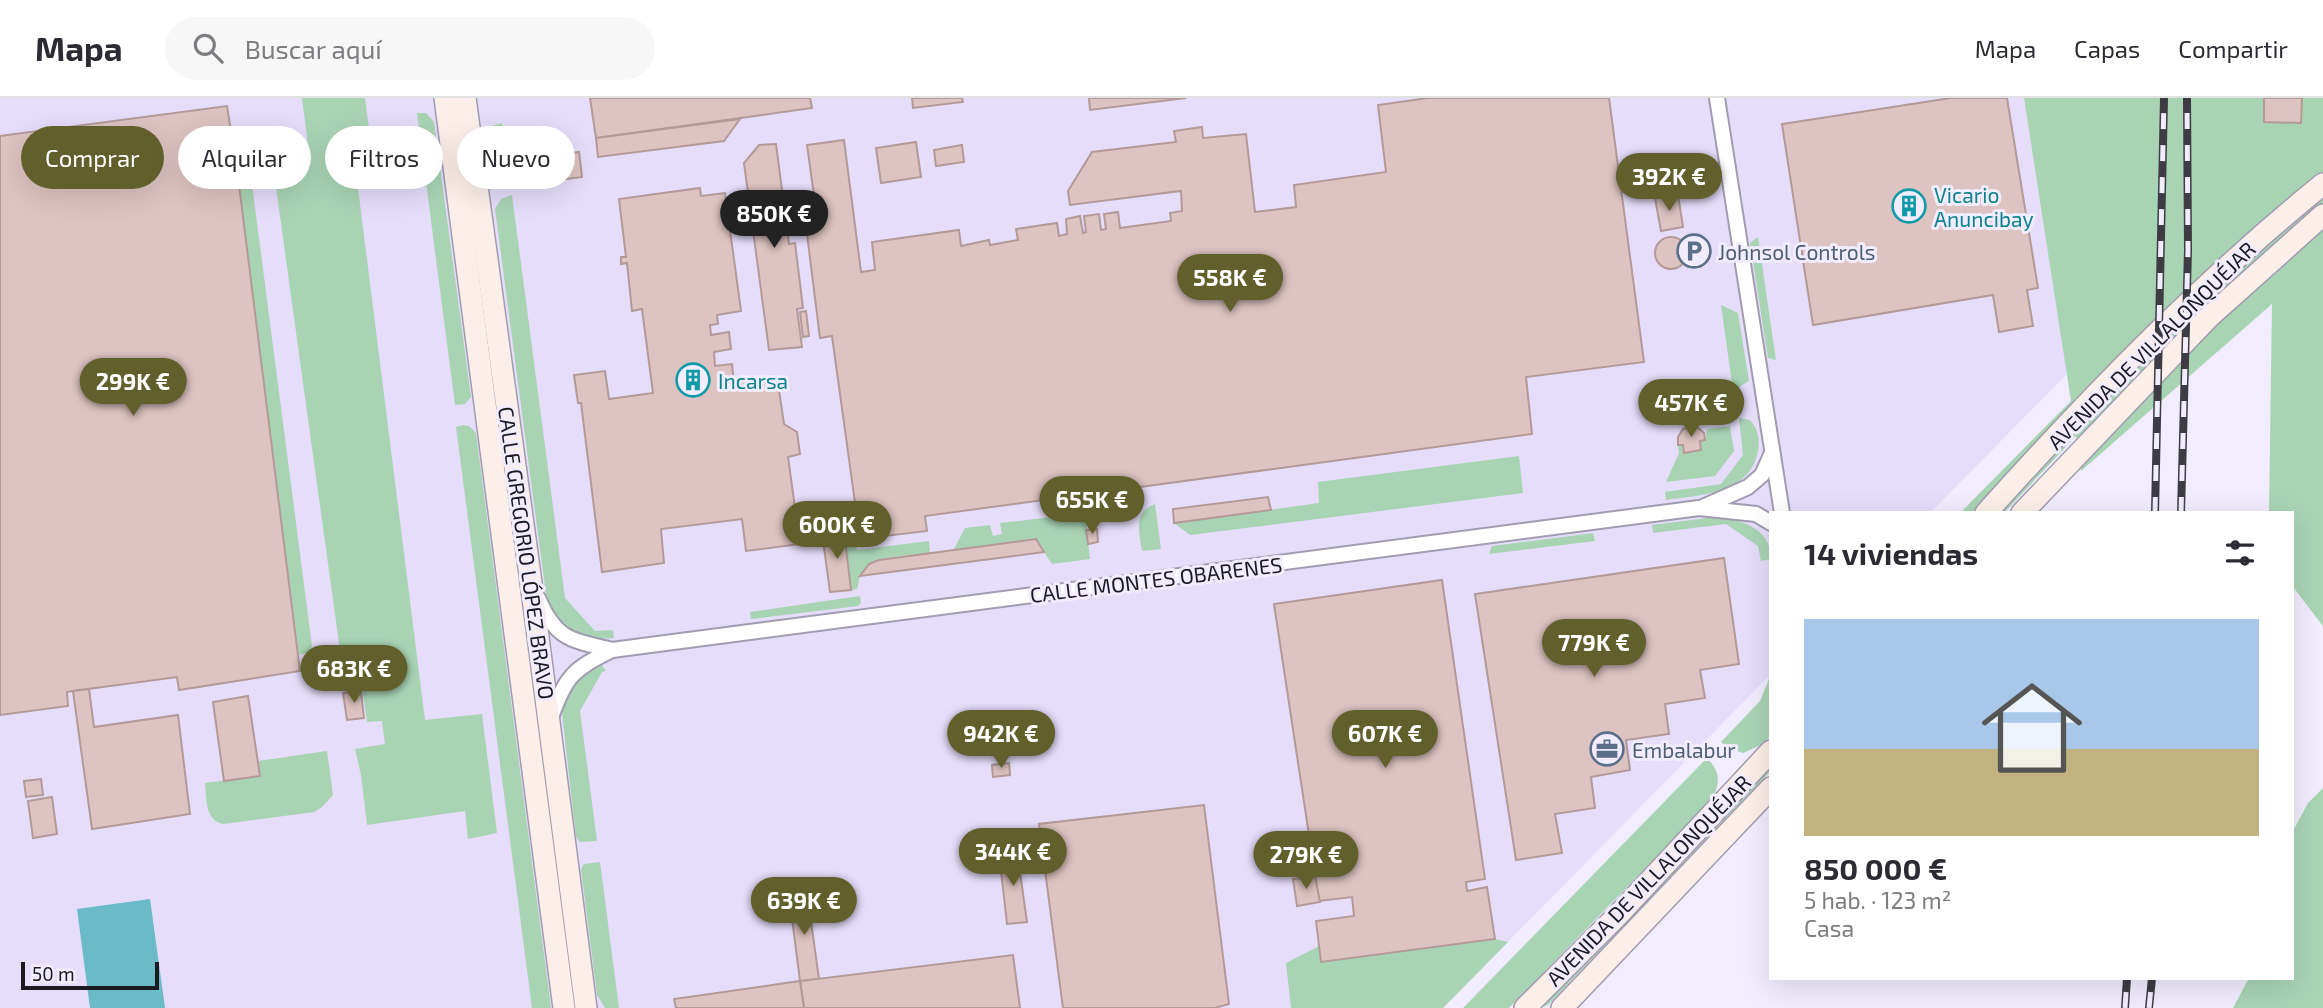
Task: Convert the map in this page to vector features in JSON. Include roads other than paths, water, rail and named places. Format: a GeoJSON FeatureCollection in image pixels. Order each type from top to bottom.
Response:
{"type":"FeatureCollection","features":[{"type":"Feature","properties":{"kind":"main road","name":"CALLE GREGORIO LÓPEZ BRAVO"},"geometry":{"type":"LineString","coordinates":[[445,98],[564,1008]]}},
{"type":"Feature","properties":{"kind":"main road","name":"CALLE GREGORIO LÓPEZ BRAVO"},"geometry":{"type":"LineString","coordinates":[[465,98],[586,1008]]}},
{"type":"Feature","properties":{"kind":"main road","name":"AVENIDA DE VILLALONQUÉJAR"},"geometry":{"type":"LineString","coordinates":[[1988,511],[2183,307],[2323,184]]}},
{"type":"Feature","properties":{"kind":"main road","name":"AVENIDA DE VILLALONQUÉJAR"},"geometry":{"type":"LineString","coordinates":[[2024,511],[2209,317],[2323,215]]}},
{"type":"Feature","properties":{"kind":"main road","name":"AVENIDA DE VILLALONQUÉJAR"},"geometry":{"type":"LineString","coordinates":[[1525,1008],[1617,916],[1769,753]]}},
{"type":"Feature","properties":{"kind":"main road","name":"AVENIDA DE VILLALONQUÉJAR"},"geometry":{"type":"LineString","coordinates":[[1562,1008],[1769,790]]}},
{"type":"Feature","properties":{"kind":"street"},"geometry":{"type":"LineString","coordinates":[[1717,98],[1782,511]]}},
{"type":"Feature","properties":{"kind":"street","name":"CALLE MONTES OBARENES"},"geometry":{"type":"LineString","coordinates":[[1699,508],[1748,487],[1762,475],[1773,452]]}},
{"type":"Feature","properties":{"kind":"street","name":"CALLE MONTES OBARENES"},"geometry":{"type":"LineString","coordinates":[[549,721],[563,686],[571,675],[581,666],[612,650],[1699,508],[1756,514],[1769,522]]}},
{"type":"Feature","properties":{"kind":"street","name":"CALLE MONTES OBARENES"},"geometry":{"type":"LineString","coordinates":[[531,583],[547,619],[558,632],[612,650]]}},
{"type":"Feature","properties":{"kind":"water"},"geometry":{"type":"Polygon","coordinates":[[[150,899],[165,1008],[90,1008],[77,909],[150,899]]]}},
{"type":"Feature","properties":{"kind":"railway"},"geometry":{"type":"LineString","coordinates":[[2155,511],[2164,98]]}},
{"type":"Feature","properties":{"kind":"railway"},"geometry":{"type":"LineString","coordinates":[[2181,511],[2188,250],[2187,98]]}},
{"type":"Feature","properties":{"kind":"railway"},"geometry":{"type":"LineString","coordinates":[[2125,1008],[2127,980]]}},
{"type":"Feature","properties":{"kind":"railway"},"geometry":{"type":"LineString","coordinates":[[2149,1008],[2152,980]]}},
{"type":"Feature","properties":{"kind":"place","name":"Vicario Anuncibay"},"geometry":{"type":"Point","coordinates":[1909,206]}},
{"type":"Feature","properties":{"kind":"place","name":"Johnsol Controls"},"geometry":{"type":"Point","coordinates":[1694,251]}},
{"type":"Feature","properties":{"kind":"place","name":"Incarsa"},"geometry":{"type":"Point","coordinates":[693,380]}},
{"type":"Feature","properties":{"kind":"place","name":"Embalabur"},"geometry":{"type":"Point","coordinates":[1607,749]}}]}
